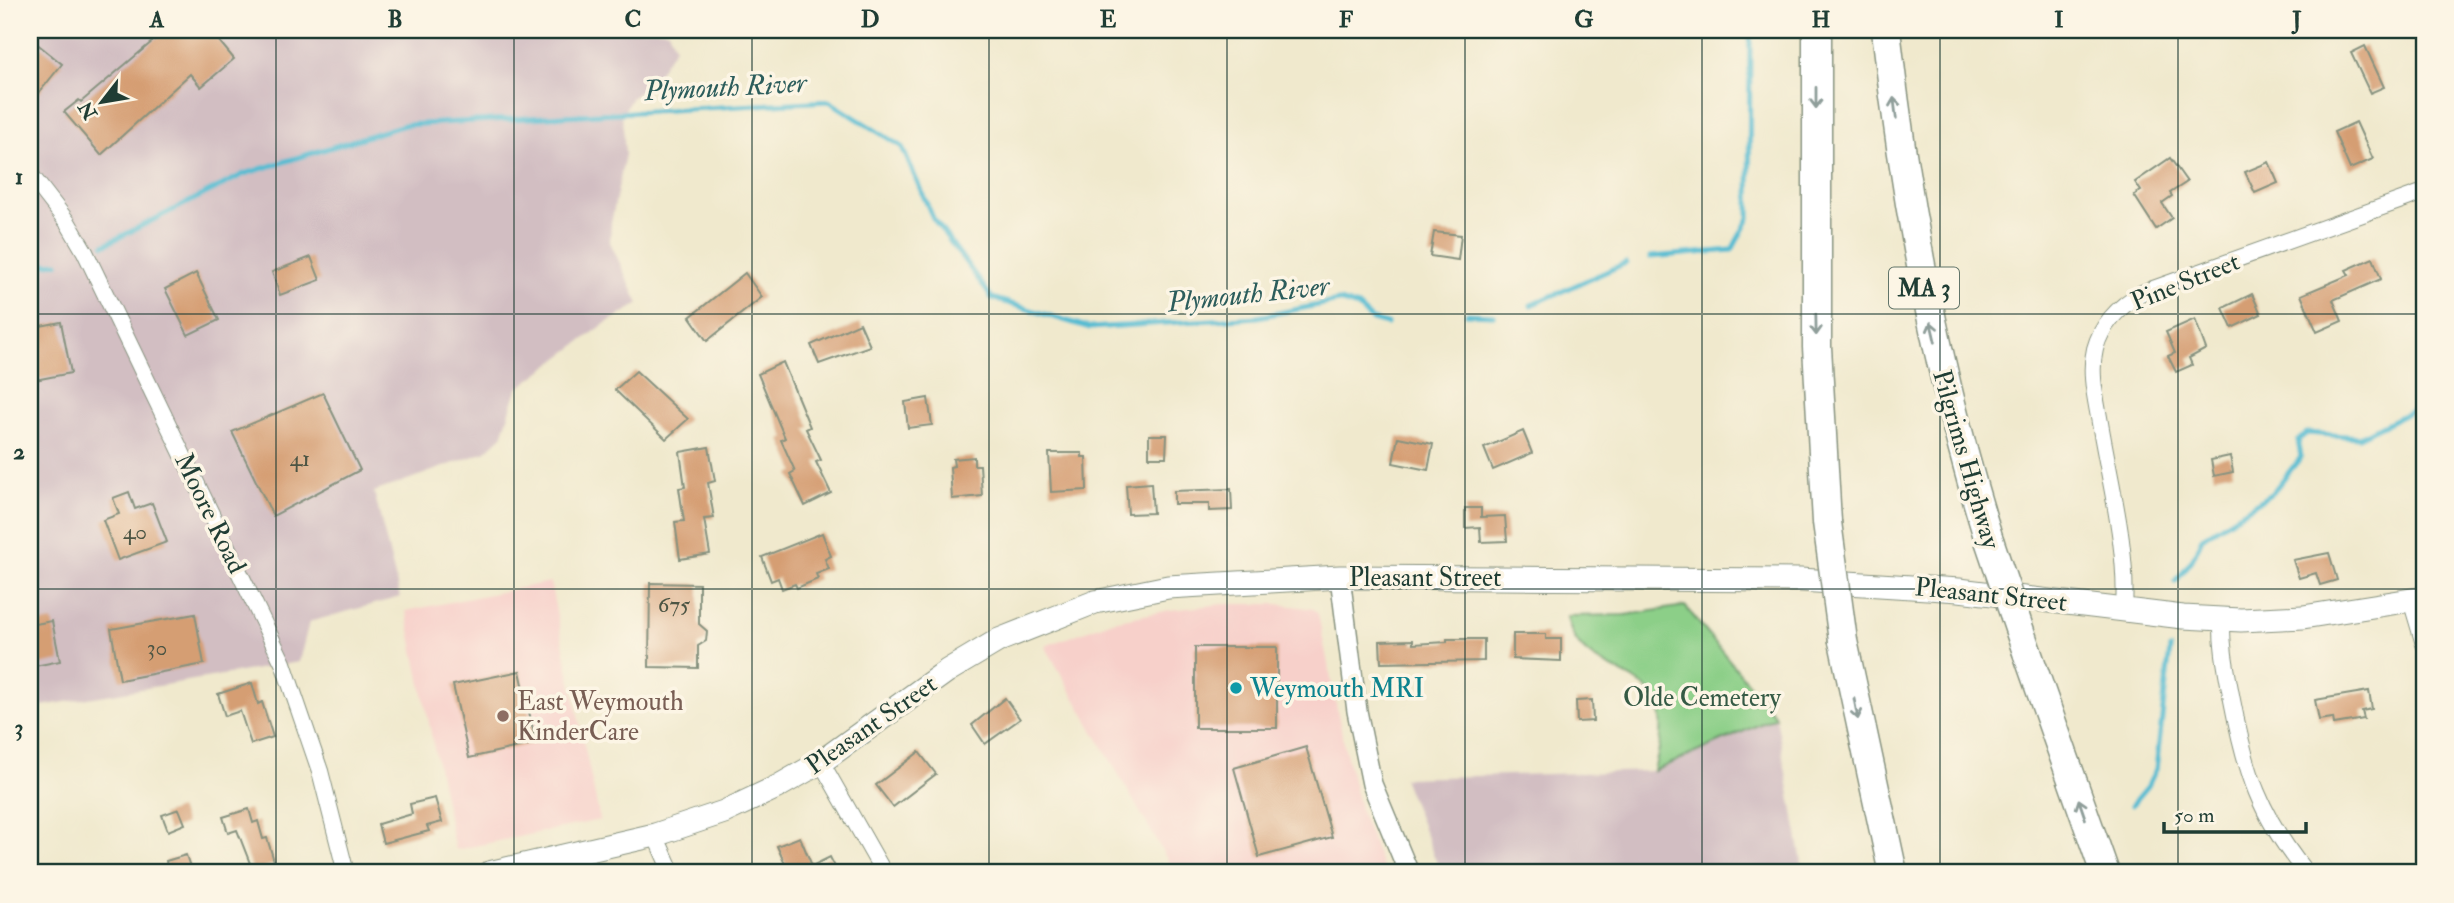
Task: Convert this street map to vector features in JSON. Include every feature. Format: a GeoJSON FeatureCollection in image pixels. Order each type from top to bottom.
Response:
{"type":"FeatureCollection","features":[{"type":"Feature","properties":{"kind":"highway"},"geometry":{"type":"LineString","coordinates":[[1816,30],[1816,324],[1827,522],[1843,641],[1893,873]]}},
{"type":"Feature","properties":{"kind":"highway","name":"Pilgrims Highway"},"geometry":{"type":"LineString","coordinates":[[1886,30],[1905,187],[1930,320],[1989,540],[2105,873]]}},
{"type":"Feature","properties":{"kind":"main road","name":"Pleasant Street"},"geometry":{"type":"LineString","coordinates":[[489,873],[655,835],[750,800],[821,762],[947,671],[999,640],[1045,620],[1095,603],[1168,587],[1340,577],[1813,580],[1959,590],[2222,619],[2282,620],[2418,599]]}},
{"type":"Feature","properties":{"kind":"street","name":"Moore Road"},"geometry":{"type":"LineString","coordinates":[[30,174],[68,223],[102,285],[283,663],[317,759],[346,873]]}},
{"type":"Feature","properties":{"kind":"street","name":"Pine Street"},"geometry":{"type":"LineString","coordinates":[[2124,609],[2122,559],[2093,379],[2096,347],[2108,321],[2127,301],[2142,293],[2424,192]]}},
{"type":"Feature","properties":{"kind":"street"},"geometry":{"type":"LineString","coordinates":[[1340,577],[1357,711],[1372,784],[1409,873]]}},
{"type":"Feature","properties":{"kind":"street"},"geometry":{"type":"LineString","coordinates":[[2418,599],[2424,644]]}},
{"type":"Feature","properties":{"kind":"street"},"geometry":{"type":"LineString","coordinates":[[2222,619],[2224,657],[2241,745],[2254,790],[2271,823],[2306,873]]}},
{"type":"Feature","properties":{"kind":"street"},"geometry":{"type":"LineString","coordinates":[[821,762],[884,873]]}},
{"type":"Feature","properties":{"kind":"street"},"geometry":{"type":"LineString","coordinates":[[655,835],[672,873]]}},
{"type":"Feature","properties":{"kind":"shaded area"},"geometry":{"type":"Polygon","coordinates":[[[30,30],[668,30],[675,47],[651,84],[632,97],[622,115],[625,154],[611,223],[610,242],[639,304],[606,323],[517,389],[502,436],[485,452],[374,492],[400,597],[309,622],[299,662],[30,708],[30,30]]]}},
{"type":"Feature","properties":{"kind":"shaded area","name":"East Weymouth KinderCare"},"geometry":{"type":"Polygon","coordinates":[[[550,582],[600,820],[455,850],[406,611],[550,582]]]}},
{"type":"Feature","properties":{"kind":"shaded area"},"geometry":{"type":"Polygon","coordinates":[[[1223,604],[1277,604],[1314,609],[1318,614],[1345,749],[1361,813],[1385,873],[1175,873],[1045,646],[1113,621],[1170,610],[1223,604]]]}},
{"type":"Feature","properties":{"kind":"shaded area"},"geometry":{"type":"Polygon","coordinates":[[[1776,717],[1804,873],[1441,873],[1403,778],[1653,771],[1776,717]]]}},
{"type":"Feature","properties":{"kind":"green space","name":"Olde Cemetery"},"geometry":{"type":"Polygon","coordinates":[[[1685,606],[1776,717],[1654,771],[1661,731],[1656,700],[1646,688],[1586,652],[1574,637],[1567,616],[1625,615],[1685,606]]]}},
{"type":"Feature","properties":{"kind":"building"},"geometry":{"type":"Polygon","coordinates":[[[166,30],[210,30],[234,59],[201,87],[190,74],[101,155],[64,112],[79,100],[81,102],[166,30]]]}},
{"type":"Feature","properties":{"kind":"building"},"geometry":{"type":"Polygon","coordinates":[[[30,38],[62,64],[30,104],[30,38]]]}},
{"type":"Feature","properties":{"kind":"building"},"geometry":{"type":"Polygon","coordinates":[[[2365,46],[2384,87],[2370,93],[2351,53],[2365,46]]]}},
{"type":"Feature","properties":{"kind":"building"},"geometry":{"type":"Polygon","coordinates":[[[2356,122],[2373,159],[2350,169],[2334,132],[2356,122]]]}},
{"type":"Feature","properties":{"kind":"building"},"geometry":{"type":"Polygon","coordinates":[[[2170,158],[2187,182],[2170,193],[2172,196],[2162,203],[2172,218],[2156,229],[2134,195],[2141,191],[2135,182],[2170,158]]]}},
{"type":"Feature","properties":{"kind":"building"},"geometry":{"type":"Polygon","coordinates":[[[2269,162],[2278,183],[2255,193],[2245,172],[2269,162]]]}},
{"type":"Feature","properties":{"kind":"building"},"geometry":{"type":"Polygon","coordinates":[[[1434,232],[1461,235],[1458,260],[1430,256],[1434,232]]]}},
{"type":"Feature","properties":{"kind":"building"},"geometry":{"type":"Polygon","coordinates":[[[311,257],[320,280],[280,295],[272,272],[311,257]]]}},
{"type":"Feature","properties":{"kind":"building"},"geometry":{"type":"Polygon","coordinates":[[[2373,258],[2381,279],[2333,300],[2342,321],[2317,332],[2301,295],[2349,275],[2346,270],[2373,258]]]}},
{"type":"Feature","properties":{"kind":"building"},"geometry":{"type":"Polygon","coordinates":[[[196,273],[219,320],[188,335],[165,289],[196,273]]]}},
{"type":"Feature","properties":{"kind":"building"},"geometry":{"type":"Polygon","coordinates":[[[745,273],[762,297],[707,341],[690,317],[745,273]]]}},
{"type":"Feature","properties":{"kind":"building"},"geometry":{"type":"Polygon","coordinates":[[[2252,294],[2261,314],[2232,328],[2223,308],[2252,294]]]}},
{"type":"Feature","properties":{"kind":"building"},"geometry":{"type":"Polygon","coordinates":[[[2195,319],[2206,349],[2189,358],[2192,365],[2176,372],[2168,356],[2175,353],[2166,332],[2195,319]]]}},
{"type":"Feature","properties":{"kind":"building"},"geometry":{"type":"Polygon","coordinates":[[[61,322],[71,373],[30,381],[30,328],[61,322]]]}},
{"type":"Feature","properties":{"kind":"building"},"geometry":{"type":"Polygon","coordinates":[[[860,323],[870,346],[819,364],[811,345],[860,323]]]}},
{"type":"Feature","properties":{"kind":"building"},"geometry":{"type":"Polygon","coordinates":[[[783,362],[810,427],[806,429],[821,460],[816,462],[831,493],[805,506],[790,474],[795,471],[781,440],[785,438],[758,374],[783,362]]]}},
{"type":"Feature","properties":{"kind":"building"},"geometry":{"type":"Polygon","coordinates":[[[636,371],[688,419],[666,439],[615,390],[636,371]]]}},
{"type":"Feature","properties":{"kind":"building"},"geometry":{"type":"Polygon","coordinates":[[[323,393],[360,470],[273,516],[232,432],[323,393]]]}},
{"type":"Feature","properties":{"kind":"building"},"geometry":{"type":"Polygon","coordinates":[[[928,398],[932,425],[908,428],[905,402],[928,398]]]}},
{"type":"Feature","properties":{"kind":"building"},"geometry":{"type":"Polygon","coordinates":[[[1523,431],[1532,453],[1493,470],[1484,448],[1523,431]]]}},
{"type":"Feature","properties":{"kind":"building"},"geometry":{"type":"Polygon","coordinates":[[[1149,435],[1167,435],[1166,457],[1149,457],[1149,435]]]}},
{"type":"Feature","properties":{"kind":"building"},"geometry":{"type":"Polygon","coordinates":[[[1398,437],[1433,444],[1428,470],[1393,463],[1398,437]]]}},
{"type":"Feature","properties":{"kind":"building"},"geometry":{"type":"Polygon","coordinates":[[[709,447],[715,481],[708,483],[714,518],[704,519],[710,554],[680,559],[675,522],[684,521],[679,488],[685,487],[680,452],[709,447]]]}},
{"type":"Feature","properties":{"kind":"building"},"geometry":{"type":"Polygon","coordinates":[[[1049,453],[1082,453],[1082,457],[1086,457],[1087,490],[1051,492],[1049,453]]]}},
{"type":"Feature","properties":{"kind":"building"},"geometry":{"type":"Polygon","coordinates":[[[2230,456],[2233,472],[2214,476],[2211,460],[2230,456]]]}},
{"type":"Feature","properties":{"kind":"building"},"geometry":{"type":"Polygon","coordinates":[[[974,457],[974,465],[980,465],[982,496],[952,499],[950,467],[954,466],[953,459],[974,457]]]}},
{"type":"Feature","properties":{"kind":"building"},"geometry":{"type":"Polygon","coordinates":[[[1151,483],[1153,513],[1128,514],[1126,485],[1151,483]]]}},
{"type":"Feature","properties":{"kind":"building"},"geometry":{"type":"Polygon","coordinates":[[[1231,489],[1232,510],[1209,511],[1209,504],[1174,504],[1174,491],[1231,489]]]}},
{"type":"Feature","properties":{"kind":"building"},"geometry":{"type":"Polygon","coordinates":[[[129,492],[135,509],[152,503],[167,542],[118,560],[103,520],[119,514],[113,498],[129,492]]]}},
{"type":"Feature","properties":{"kind":"building"},"geometry":{"type":"Polygon","coordinates":[[[1465,508],[1481,508],[1481,517],[1505,516],[1507,541],[1481,542],[1480,527],[1465,528],[1465,508]]]}},
{"type":"Feature","properties":{"kind":"building"},"geometry":{"type":"Polygon","coordinates":[[[822,533],[831,556],[825,559],[829,569],[816,574],[818,579],[797,588],[795,584],[782,589],[778,578],[771,581],[762,557],[822,533]]]}},
{"type":"Feature","properties":{"kind":"building"},"geometry":{"type":"Polygon","coordinates":[[[2329,553],[2337,580],[2320,585],[2316,573],[2299,578],[2293,560],[2329,553]]]}},
{"type":"Feature","properties":{"kind":"building"},"geometry":{"type":"Polygon","coordinates":[[[650,583],[699,584],[699,624],[707,631],[706,641],[698,646],[698,668],[649,667],[650,583]]]}},
{"type":"Feature","properties":{"kind":"building"},"geometry":{"type":"Polygon","coordinates":[[[195,614],[204,664],[120,680],[111,629],[195,614]]]}},
{"type":"Feature","properties":{"kind":"building"},"geometry":{"type":"Polygon","coordinates":[[[52,621],[60,661],[30,667],[30,625],[52,621]]]}},
{"type":"Feature","properties":{"kind":"building"},"geometry":{"type":"Polygon","coordinates":[[[1513,634],[1546,634],[1546,639],[1561,639],[1561,661],[1513,659],[1513,634]]]}},
{"type":"Feature","properties":{"kind":"building"},"geometry":{"type":"Polygon","coordinates":[[[1447,639],[1484,639],[1484,661],[1381,663],[1380,641],[1413,640],[1413,644],[1447,642],[1447,639]]]}},
{"type":"Feature","properties":{"kind":"building","name":"Weymouth MRI"},"geometry":{"type":"Polygon","coordinates":[[[1195,647],[1277,647],[1277,728],[1195,728],[1195,647]]]}},
{"type":"Feature","properties":{"kind":"building"},"geometry":{"type":"Polygon","coordinates":[[[520,671],[536,743],[469,758],[453,685],[520,671]]]}},
{"type":"Feature","properties":{"kind":"building"},"geometry":{"type":"Polygon","coordinates":[[[252,683],[258,704],[262,702],[273,737],[251,744],[240,711],[225,716],[218,694],[252,683]]]}},
{"type":"Feature","properties":{"kind":"building"},"geometry":{"type":"Polygon","coordinates":[[[2369,691],[2372,709],[2362,711],[2364,719],[2334,724],[2333,718],[2319,720],[2315,700],[2369,691]]]}},
{"type":"Feature","properties":{"kind":"building"},"geometry":{"type":"Polygon","coordinates":[[[1005,698],[1020,719],[985,744],[972,725],[1005,698]]]}},
{"type":"Feature","properties":{"kind":"building"},"geometry":{"type":"Polygon","coordinates":[[[1592,700],[1593,721],[1577,722],[1576,701],[1592,700]]]}},
{"type":"Feature","properties":{"kind":"building"},"geometry":{"type":"Polygon","coordinates":[[[1306,747],[1332,837],[1259,857],[1234,768],[1306,747]]]}},
{"type":"Feature","properties":{"kind":"building"},"geometry":{"type":"Polygon","coordinates":[[[919,752],[936,774],[893,807],[876,785],[919,752]]]}},
{"type":"Feature","properties":{"kind":"building"},"geometry":{"type":"Polygon","coordinates":[[[435,798],[442,822],[427,826],[429,831],[383,843],[378,824],[412,814],[410,804],[435,798]]]}},
{"type":"Feature","properties":{"kind":"building"},"geometry":{"type":"Polygon","coordinates":[[[179,809],[185,824],[168,831],[162,815],[179,809]]]}},
{"type":"Feature","properties":{"kind":"building"},"geometry":{"type":"Polygon","coordinates":[[[249,809],[253,823],[258,821],[263,839],[267,838],[275,864],[253,871],[237,830],[228,833],[223,817],[249,809]]]}},
{"type":"Feature","properties":{"kind":"building"},"geometry":{"type":"Polygon","coordinates":[[[800,837],[812,866],[830,857],[838,873],[789,873],[777,846],[800,837]]]}},
{"type":"Feature","properties":{"kind":"building"},"geometry":{"type":"Polygon","coordinates":[[[186,855],[192,873],[168,873],[166,861],[186,855]]]}},
{"type":"Feature","properties":{"kind":"waterway","name":"Plymouth River"},"geometry":{"type":"LineString","coordinates":[[1650,257],[1732,250],[1749,218],[1750,30]]}},
{"type":"Feature","properties":{"kind":"waterway","name":"Plymouth River"},"geometry":{"type":"LineString","coordinates":[[104,245],[244,174],[404,125],[829,101],[902,147],[933,218],[992,298],[1090,328],[1258,317],[1339,301],[1358,307],[1372,320],[1387,324]]}},
{"type":"Feature","properties":{"kind":"waterway","name":"Plymouth River"},"geometry":{"type":"LineString","coordinates":[[30,265],[58,263]]}},
{"type":"Feature","properties":{"kind":"waterway","name":"Plymouth River"},"geometry":{"type":"LineString","coordinates":[[1531,305],[1626,263]]}},
{"type":"Feature","properties":{"kind":"waterway","name":"Plymouth River"},"geometry":{"type":"LineString","coordinates":[[1467,314],[1494,315]]}},
{"type":"Feature","properties":{"kind":"waterway"},"geometry":{"type":"LineString","coordinates":[[2176,581],[2192,560],[2202,538],[2272,493],[2301,457],[2298,440],[2307,433],[2359,437],[2424,405]]}},
{"type":"Feature","properties":{"kind":"waterway"},"geometry":{"type":"LineString","coordinates":[[2132,805],[2148,786],[2156,769],[2170,649]]}},
{"type":"Feature","properties":{"kind":"place","name":"Weymouth MRI"},"geometry":{"type":"Point","coordinates":[1236,688]}},
{"type":"Feature","properties":{"kind":"place","name":"East Weymouth KinderCare"},"geometry":{"type":"Point","coordinates":[503,716]}}]}
